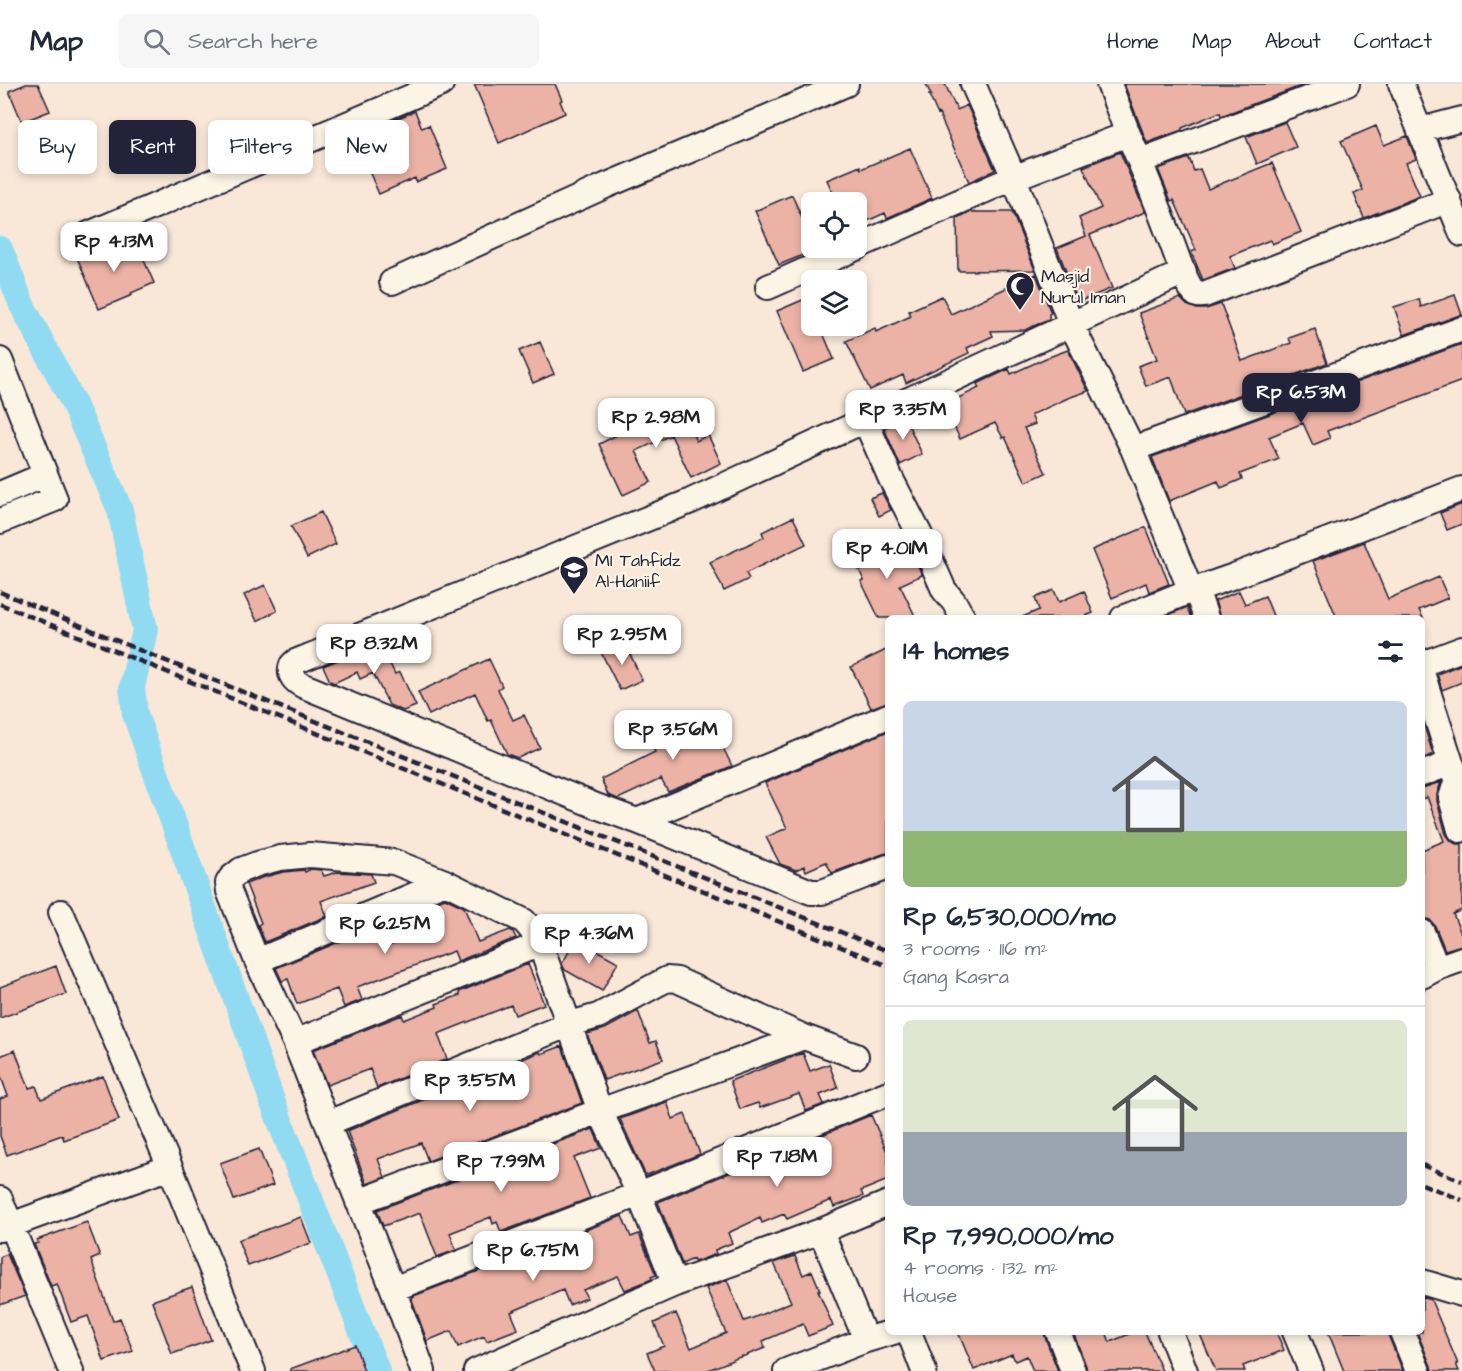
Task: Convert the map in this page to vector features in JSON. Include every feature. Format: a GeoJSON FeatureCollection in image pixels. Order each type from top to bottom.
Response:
{"type":"FeatureCollection","features":[{"type":"Feature","properties":{"kind":"street"},"geometry":{"type":"LineString","coordinates":[[89,234],[441,84]]}},
{"type":"Feature","properties":{"kind":"street"},"geometry":{"type":"LineString","coordinates":[[392,282],[605,186],[846,84]]}},
{"type":"Feature","properties":{"kind":"street"},"geometry":{"type":"LineString","coordinates":[[974,84],[1071,324],[1133,449],[1205,615]]}},
{"type":"Feature","properties":{"kind":"street"},"geometry":{"type":"LineString","coordinates":[[1109,84],[1184,272],[1196,295],[1204,295],[1449,200]]}},
{"type":"Feature","properties":{"kind":"street"},"geometry":{"type":"LineString","coordinates":[[1140,161],[1347,84]]}},
{"type":"Feature","properties":{"kind":"street"},"geometry":{"type":"LineString","coordinates":[[1401,84],[1462,234]]}},
{"type":"Feature","properties":{"kind":"street"},"geometry":{"type":"LineString","coordinates":[[1420,130],[1462,119]]}},
{"type":"Feature","properties":{"kind":"street"},"geometry":{"type":"LineString","coordinates":[[867,243],[1013,178],[1128,134]]}},
{"type":"Feature","properties":{"kind":"street"},"geometry":{"type":"LineString","coordinates":[[768,287],[833,258]]}},
{"type":"Feature","properties":{"kind":"street"},"geometry":{"type":"LineString","coordinates":[[885,868],[822,892],[802,889],[298,684],[291,673],[292,665],[691,501],[1184,272]]}},
{"type":"Feature","properties":{"kind":"street"},"geometry":{"type":"LineString","coordinates":[[1133,449],[1462,330]]}},
{"type":"Feature","properties":{"kind":"street"},"geometry":{"type":"LineString","coordinates":[[0,360],[55,500],[0,521]]}},
{"type":"Feature","properties":{"kind":"street"},"geometry":{"type":"LineString","coordinates":[[865,420],[944,590],[961,615]]}},
{"type":"Feature","properties":{"kind":"street"},"geometry":{"type":"LineString","coordinates":[[0,494],[45,475]]}},
{"type":"Feature","properties":{"kind":"street"},"geometry":{"type":"LineString","coordinates":[[1131,615],[1462,489]]}},
{"type":"Feature","properties":{"kind":"street"},"geometry":{"type":"LineString","coordinates":[[1425,663],[1462,649]]}},
{"type":"Feature","properties":{"kind":"street"},"geometry":{"type":"LineString","coordinates":[[1425,682],[1455,771],[1456,782],[1451,798],[1460,830]]}},
{"type":"Feature","properties":{"kind":"street"},"geometry":{"type":"LineString","coordinates":[[637,821],[885,717]]}},
{"type":"Feature","properties":{"kind":"street"},"geometry":{"type":"LineString","coordinates":[[1425,773],[1451,763]]}},
{"type":"Feature","properties":{"kind":"street"},"geometry":{"type":"LineString","coordinates":[[423,1371],[328,1123],[229,891],[228,883],[231,878],[241,870],[256,864],[280,858],[310,855],[394,862],[445,882],[524,921],[540,944],[600,1111],[639,1194],[675,1284]]}},
{"type":"Feature","properties":{"kind":"street"},"geometry":{"type":"LineString","coordinates":[[257,961],[445,882]]}},
{"type":"Feature","properties":{"kind":"street"},"geometry":{"type":"LineString","coordinates":[[62,912],[253,1371]]}},
{"type":"Feature","properties":{"kind":"street"},"geometry":{"type":"LineString","coordinates":[[295,1042],[540,944]]}},
{"type":"Feature","properties":{"kind":"street"},"geometry":{"type":"LineString","coordinates":[[1425,949],[1429,972],[1462,959]]}},
{"type":"Feature","properties":{"kind":"street"},"geometry":{"type":"LineString","coordinates":[[328,1123],[570,1024],[598,1016],[662,980],[670,978],[804,1037],[856,1056]]}},
{"type":"Feature","properties":{"kind":"street"},"geometry":{"type":"LineString","coordinates":[[358,1202],[804,1037]]}},
{"type":"Feature","properties":{"kind":"street"},"geometry":{"type":"LineString","coordinates":[[393,1289],[639,1194],[885,1094]]}},
{"type":"Feature","properties":{"kind":"street"},"geometry":{"type":"LineString","coordinates":[[6,1227],[170,1167]]}},
{"type":"Feature","properties":{"kind":"street"},"geometry":{"type":"LineString","coordinates":[[0,1199],[6,1227],[71,1371]]}},
{"type":"Feature","properties":{"kind":"street"},"geometry":{"type":"LineString","coordinates":[[476,1371],[675,1284],[821,1231],[885,1204]]}},
{"type":"Feature","properties":{"kind":"street"},"geometry":{"type":"LineString","coordinates":[[821,1231],[867,1340]]}},
{"type":"Feature","properties":{"kind":"street"},"geometry":{"type":"LineString","coordinates":[[1425,1283],[1462,1294]]}},
{"type":"Feature","properties":{"kind":"street"},"geometry":{"type":"LineString","coordinates":[[786,1371],[885,1334]]}},
{"type":"Feature","properties":{"kind":"street"},"geometry":{"type":"LineString","coordinates":[[910,1335],[924,1371]]}},
{"type":"Feature","properties":{"kind":"street"},"geometry":{"type":"LineString","coordinates":[[1059,1335],[1073,1371]]}},
{"type":"Feature","properties":{"kind":"street"},"geometry":{"type":"LineString","coordinates":[[1171,1335],[1185,1371]]}},
{"type":"Feature","properties":{"kind":"street"},"geometry":{"type":"LineString","coordinates":[[1296,1335],[1311,1371]]}},
{"type":"Feature","properties":{"kind":"street"},"geometry":{"type":"LineString","coordinates":[[1403,1335],[1418,1371]]}},
{"type":"Feature","properties":{"kind":"building"},"geometry":{"type":"Polygon","coordinates":[[[26,84],[38,84],[50,111],[21,120],[9,91],[26,84]]]}},
{"type":"Feature","properties":{"kind":"building"},"geometry":{"type":"Polygon","coordinates":[[[474,84],[555,84],[565,113],[499,143],[474,84]]]}},
{"type":"Feature","properties":{"kind":"building"},"geometry":{"type":"Polygon","coordinates":[[[926,84],[945,84],[957,110],[967,105],[995,170],[969,182],[926,84]]]}},
{"type":"Feature","properties":{"kind":"building"},"geometry":{"type":"Polygon","coordinates":[[[1124,84],[1306,84],[1221,116],[1220,112],[1147,143],[1124,84]]]}},
{"type":"Feature","properties":{"kind":"building"},"geometry":{"type":"Polygon","coordinates":[[[415,111],[422,128],[429,125],[447,169],[416,182],[415,178],[379,194],[370,174],[409,174],[409,120],[394,120],[415,111]]]}},
{"type":"Feature","properties":{"kind":"building"},"geometry":{"type":"Polygon","coordinates":[[[1285,122],[1296,147],[1257,164],[1246,137],[1285,122]]]}},
{"type":"Feature","properties":{"kind":"building"},"geometry":{"type":"Polygon","coordinates":[[[1376,126],[1384,145],[1407,136],[1416,159],[1406,163],[1420,196],[1364,218],[1354,194],[1363,190],[1341,141],[1376,126]]]}},
{"type":"Feature","properties":{"kind":"building"},"geometry":{"type":"Polygon","coordinates":[[[910,148],[932,198],[887,218],[885,213],[867,221],[867,192],[832,192],[827,180],[860,166],[861,169],[910,148]]]}},
{"type":"Feature","properties":{"kind":"building"},"geometry":{"type":"Polygon","coordinates":[[[1120,152],[1145,212],[1090,235],[1112,288],[1078,302],[1057,248],[1086,236],[1079,218],[1101,208],[1083,167],[1120,152]]]}},
{"type":"Feature","properties":{"kind":"building"},"geometry":{"type":"Polygon","coordinates":[[[1189,158],[1194,171],[1200,169],[1208,189],[1272,163],[1301,232],[1272,244],[1270,240],[1230,256],[1235,268],[1203,280],[1191,252],[1196,250],[1174,200],[1171,201],[1158,169],[1189,158]]]}},
{"type":"Feature","properties":{"kind":"building"},"geometry":{"type":"Polygon","coordinates":[[[792,195],[801,216],[801,256],[779,265],[755,211],[792,195]]]}},
{"type":"Feature","properties":{"kind":"building"},"geometry":{"type":"Polygon","coordinates":[[[970,212],[1012,212],[1035,270],[958,271],[957,218],[970,212]]]}},
{"type":"Feature","properties":{"kind":"building"},"geometry":{"type":"Polygon","coordinates":[[[109,241],[114,254],[137,244],[154,283],[99,309],[76,255],[109,241]]]}},
{"type":"Feature","properties":{"kind":"building"},"geometry":{"type":"Polygon","coordinates":[[[1036,274],[1051,313],[1049,319],[1025,330],[991,331],[993,336],[967,348],[969,353],[906,383],[903,375],[870,390],[846,341],[857,336],[867,336],[867,332],[875,328],[876,332],[911,316],[909,311],[942,296],[951,314],[1036,274]]]}},
{"type":"Feature","properties":{"kind":"building"},"geometry":{"type":"Polygon","coordinates":[[[1455,295],[1462,315],[1404,335],[1394,307],[1419,299],[1421,307],[1455,295]]]}},
{"type":"Feature","properties":{"kind":"building"},"geometry":{"type":"Polygon","coordinates":[[[1180,298],[1187,305],[1197,309],[1206,309],[1221,304],[1242,361],[1291,343],[1289,338],[1315,329],[1327,363],[1184,415],[1171,377],[1146,386],[1138,366],[1157,359],[1139,313],[1180,298]]]}},
{"type":"Feature","properties":{"kind":"building"},"geometry":{"type":"Polygon","coordinates":[[[801,301],[801,336],[824,336],[834,359],[803,372],[777,311],[801,301]]]}},
{"type":"Feature","properties":{"kind":"building"},"geometry":{"type":"Polygon","coordinates":[[[540,342],[554,374],[533,383],[519,351],[540,342]]]}},
{"type":"Feature","properties":{"kind":"building"},"geometry":{"type":"Polygon","coordinates":[[[1462,344],[1462,381],[1327,431],[1330,438],[1313,445],[1303,423],[1269,437],[1279,459],[1240,474],[1242,479],[1221,488],[1218,481],[1169,501],[1152,457],[1462,344]]]}},
{"type":"Feature","properties":{"kind":"building"},"geometry":{"type":"Polygon","coordinates":[[[1068,350],[1088,391],[1031,415],[1035,424],[1024,428],[1046,473],[1026,482],[1005,437],[1003,438],[995,423],[960,439],[944,405],[979,388],[977,384],[1009,369],[1011,374],[1068,350]]]}},
{"type":"Feature","properties":{"kind":"building"},"geometry":{"type":"Polygon","coordinates":[[[678,404],[696,441],[708,435],[721,463],[691,478],[671,435],[636,451],[651,482],[623,495],[599,444],[678,404]]]}},
{"type":"Feature","properties":{"kind":"building"},"geometry":{"type":"Polygon","coordinates":[[[905,418],[922,454],[900,465],[884,428],[905,418]]]}},
{"type":"Feature","properties":{"kind":"building"},"geometry":{"type":"Polygon","coordinates":[[[882,493],[891,510],[879,516],[870,498],[882,493]]]}},
{"type":"Feature","properties":{"kind":"building"},"geometry":{"type":"Polygon","coordinates":[[[1462,504],[1462,524],[1447,530],[1440,513],[1462,504]]]}},
{"type":"Feature","properties":{"kind":"building"},"geometry":{"type":"Polygon","coordinates":[[[321,512],[336,544],[307,558],[291,526],[321,512]]]}},
{"type":"Feature","properties":{"kind":"building"},"geometry":{"type":"Polygon","coordinates":[[[793,517],[806,544],[746,573],[749,579],[724,591],[710,562],[764,537],[762,532],[793,517]]]}},
{"type":"Feature","properties":{"kind":"building"},"geometry":{"type":"Polygon","coordinates":[[[1146,527],[1169,584],[1149,592],[1146,583],[1112,598],[1092,550],[1146,527]]]}},
{"type":"Feature","properties":{"kind":"building"},"geometry":{"type":"Polygon","coordinates":[[[866,539],[877,562],[910,547],[922,575],[900,585],[915,615],[885,615],[885,618],[879,618],[848,548],[866,539]]]}},
{"type":"Feature","properties":{"kind":"building"},"geometry":{"type":"Polygon","coordinates":[[[1364,542],[1388,599],[1439,577],[1448,598],[1419,610],[1422,615],[1336,615],[1313,561],[1364,542]]]}},
{"type":"Feature","properties":{"kind":"building"},"geometry":{"type":"Polygon","coordinates":[[[265,585],[277,611],[257,621],[244,595],[265,585]]]}},
{"type":"Feature","properties":{"kind":"building"},"geometry":{"type":"Polygon","coordinates":[[[1054,590],[1059,602],[1084,591],[1093,613],[1088,615],[1027,615],[1039,610],[1035,598],[1054,590]]]}},
{"type":"Feature","properties":{"kind":"building"},"geometry":{"type":"Polygon","coordinates":[[[1239,591],[1245,604],[1265,596],[1273,615],[1219,615],[1215,601],[1239,591]]]}},
{"type":"Feature","properties":{"kind":"building"},"geometry":{"type":"Polygon","coordinates":[[[1185,608],[1190,615],[1168,615],[1185,608]]]}},
{"type":"Feature","properties":{"kind":"building"},"geometry":{"type":"Polygon","coordinates":[[[624,641],[642,680],[620,690],[601,652],[624,641]]]}},
{"type":"Feature","properties":{"kind":"building"},"geometry":{"type":"Polygon","coordinates":[[[380,643],[395,674],[400,672],[416,706],[403,711],[389,705],[373,673],[360,679],[357,672],[334,683],[330,681],[323,666],[380,643]]]}},
{"type":"Feature","properties":{"kind":"building"},"geometry":{"type":"Polygon","coordinates":[[[885,650],[885,703],[871,708],[851,667],[885,650]]]}},
{"type":"Feature","properties":{"kind":"building"},"geometry":{"type":"Polygon","coordinates":[[[489,659],[502,686],[498,689],[513,720],[524,715],[540,748],[518,758],[507,754],[475,693],[429,715],[418,692],[489,659]]]}},
{"type":"Feature","properties":{"kind":"building"},"geometry":{"type":"Polygon","coordinates":[[[1462,664],[1462,682],[1442,690],[1437,674],[1462,664]]]}},
{"type":"Feature","properties":{"kind":"building"},"geometry":{"type":"Polygon","coordinates":[[[707,715],[732,766],[668,792],[661,779],[618,799],[608,795],[601,779],[655,752],[651,744],[707,715]]]}},
{"type":"Feature","properties":{"kind":"building"},"geometry":{"type":"Polygon","coordinates":[[[1425,729],[1433,754],[1425,758],[1425,729]]]}},
{"type":"Feature","properties":{"kind":"building"},"geometry":{"type":"Polygon","coordinates":[[[885,732],[885,854],[832,873],[826,862],[806,871],[804,866],[796,870],[780,864],[766,837],[787,828],[765,783],[885,732]]]}},
{"type":"Feature","properties":{"kind":"building"},"geometry":{"type":"Polygon","coordinates":[[[1441,782],[1437,801],[1446,834],[1451,841],[1462,844],[1462,910],[1453,914],[1462,936],[1462,945],[1445,950],[1435,926],[1430,920],[1425,919],[1425,849],[1444,841],[1427,797],[1425,798],[1425,787],[1441,782]]]}},
{"type":"Feature","properties":{"kind":"building"},"geometry":{"type":"Polygon","coordinates":[[[311,869],[321,870],[324,876],[337,872],[371,874],[374,882],[321,901],[327,916],[265,942],[258,925],[261,923],[246,884],[283,872],[304,870],[305,872],[311,869]]]}},
{"type":"Feature","properties":{"kind":"building"},"geometry":{"type":"Polygon","coordinates":[[[445,898],[464,907],[478,942],[510,930],[516,938],[458,961],[454,951],[357,987],[362,1000],[344,1007],[337,989],[297,1004],[288,979],[282,981],[276,968],[375,927],[383,948],[427,930],[419,908],[445,898]]]}},
{"type":"Feature","properties":{"kind":"building"},"geometry":{"type":"Polygon","coordinates":[[[576,939],[618,962],[602,991],[565,970],[562,964],[576,939]]]}},
{"type":"Feature","properties":{"kind":"building"},"geometry":{"type":"Polygon","coordinates":[[[528,964],[544,1004],[515,1015],[511,1005],[438,1034],[447,1059],[377,1088],[370,1069],[327,1085],[313,1050],[402,1015],[404,1020],[437,1007],[436,1004],[460,995],[459,992],[528,964]]]}},
{"type":"Feature","properties":{"kind":"building"},"geometry":{"type":"Polygon","coordinates":[[[56,966],[66,994],[0,1018],[0,987],[56,966]]]}},
{"type":"Feature","properties":{"kind":"building"},"geometry":{"type":"Polygon","coordinates":[[[638,1011],[650,1043],[656,1041],[663,1059],[604,1080],[587,1034],[605,1029],[638,1011]]]}},
{"type":"Feature","properties":{"kind":"building"},"geometry":{"type":"Polygon","coordinates":[[[562,1046],[582,1103],[428,1161],[421,1143],[378,1159],[385,1177],[367,1184],[347,1131],[540,1052],[541,1054],[562,1046]]]}},
{"type":"Feature","properties":{"kind":"building"},"geometry":{"type":"Polygon","coordinates":[[[15,1050],[29,1088],[36,1086],[41,1099],[103,1076],[119,1120],[64,1140],[62,1135],[7,1155],[0,1136],[0,1099],[8,1096],[0,1074],[0,1056],[15,1050]]]}},
{"type":"Feature","properties":{"kind":"building"},"geometry":{"type":"Polygon","coordinates":[[[803,1053],[810,1071],[829,1064],[838,1088],[820,1095],[824,1104],[806,1111],[799,1094],[760,1108],[758,1103],[740,1109],[730,1081],[803,1053]]]}},
{"type":"Feature","properties":{"kind":"building"},"geometry":{"type":"Polygon","coordinates":[[[667,1102],[673,1119],[685,1114],[700,1154],[647,1175],[620,1119],[667,1102]]]}},
{"type":"Feature","properties":{"kind":"building"},"geometry":{"type":"Polygon","coordinates":[[[871,1115],[885,1147],[885,1181],[861,1191],[863,1196],[834,1207],[831,1200],[787,1219],[784,1214],[762,1223],[760,1218],[728,1233],[732,1243],[715,1250],[716,1254],[695,1262],[693,1259],[682,1264],[658,1202],[871,1115]]]}},
{"type":"Feature","properties":{"kind":"building"},"geometry":{"type":"Polygon","coordinates":[[[593,1129],[601,1148],[574,1158],[590,1198],[501,1232],[497,1222],[493,1224],[491,1217],[450,1233],[456,1250],[437,1257],[420,1213],[383,1226],[377,1210],[593,1129]]]}},
{"type":"Feature","properties":{"kind":"building"},"geometry":{"type":"Polygon","coordinates":[[[259,1149],[273,1185],[234,1200],[220,1163],[259,1149]]]}},
{"type":"Feature","properties":{"kind":"building"},"geometry":{"type":"Polygon","coordinates":[[[622,1216],[631,1237],[639,1234],[656,1275],[651,1277],[652,1279],[625,1290],[618,1276],[583,1290],[587,1298],[569,1305],[563,1290],[511,1312],[518,1329],[487,1341],[484,1336],[458,1347],[451,1331],[427,1341],[411,1297],[622,1216]]]}},
{"type":"Feature","properties":{"kind":"building"},"geometry":{"type":"Polygon","coordinates":[[[301,1217],[311,1243],[248,1266],[238,1240],[301,1217]]]}},
{"type":"Feature","properties":{"kind":"building"},"geometry":{"type":"Polygon","coordinates":[[[87,1222],[100,1256],[91,1260],[113,1321],[120,1318],[133,1351],[104,1361],[88,1316],[71,1322],[57,1284],[51,1286],[34,1244],[38,1243],[37,1240],[87,1222]]]}},
{"type":"Feature","properties":{"kind":"building"},"geometry":{"type":"Polygon","coordinates":[[[7,1254],[25,1296],[0,1305],[0,1257],[7,1254]]]}},
{"type":"Feature","properties":{"kind":"building"},"geometry":{"type":"Polygon","coordinates":[[[795,1256],[803,1275],[812,1271],[833,1326],[808,1336],[803,1324],[763,1341],[765,1348],[706,1371],[655,1371],[647,1353],[664,1346],[654,1323],[676,1313],[691,1348],[726,1333],[706,1288],[727,1280],[744,1321],[753,1318],[791,1302],[774,1263],[795,1256]]]}},
{"type":"Feature","properties":{"kind":"building"},"geometry":{"type":"Polygon","coordinates":[[[192,1287],[211,1340],[172,1354],[152,1301],[192,1287]]]}},
{"type":"Feature","properties":{"kind":"building"},"geometry":{"type":"Polygon","coordinates":[[[1425,1298],[1431,1300],[1459,1371],[1432,1371],[1418,1335],[1425,1335],[1425,1298]]]}},
{"type":"Feature","properties":{"kind":"building"},"geometry":{"type":"Polygon","coordinates":[[[959,1335],[1045,1335],[1058,1371],[1033,1371],[1027,1356],[1015,1361],[1012,1354],[974,1370],[959,1335]]]}},
{"type":"Feature","properties":{"kind":"building"},"geometry":{"type":"Polygon","coordinates":[[[1074,1335],[1107,1335],[1110,1342],[1127,1335],[1146,1335],[1162,1371],[1087,1371],[1074,1335]]]}},
{"type":"Feature","properties":{"kind":"building"},"geometry":{"type":"Polygon","coordinates":[[[1200,1335],[1277,1335],[1284,1350],[1243,1366],[1245,1371],[1216,1371],[1200,1335]]]}},
{"type":"Feature","properties":{"kind":"building"},"geometry":{"type":"Polygon","coordinates":[[[1329,1335],[1389,1335],[1403,1371],[1344,1371],[1329,1335]]]}},
{"type":"Feature","properties":{"kind":"building"},"geometry":{"type":"Polygon","coordinates":[[[355,1345],[364,1371],[290,1371],[290,1369],[355,1345]]]}},
{"type":"Feature","properties":{"kind":"waterway"},"geometry":{"type":"LineString","coordinates":[[0,249],[22,305],[73,402],[120,510],[145,630],[132,687],[135,714],[273,1103],[377,1371]]}},
{"type":"Feature","properties":{"kind":"railway"},"geometry":{"type":"LineString","coordinates":[[0,592],[885,950]]}},
{"type":"Feature","properties":{"kind":"railway"},"geometry":{"type":"LineString","coordinates":[[0,604],[885,965]]}},
{"type":"Feature","properties":{"kind":"railway"},"geometry":{"type":"LineString","coordinates":[[1425,1166],[1462,1181]]}},
{"type":"Feature","properties":{"kind":"railway"},"geometry":{"type":"LineString","coordinates":[[1425,1185],[1462,1200]]}},
{"type":"Feature","properties":{"kind":"place","name":"Masjid Nurul Iman"},"geometry":{"type":"Point","coordinates":[1020,312]}},
{"type":"Feature","properties":{"kind":"place","name":"MI Tahfidz Al-Haniif"},"geometry":{"type":"Point","coordinates":[574,596]}}]}
